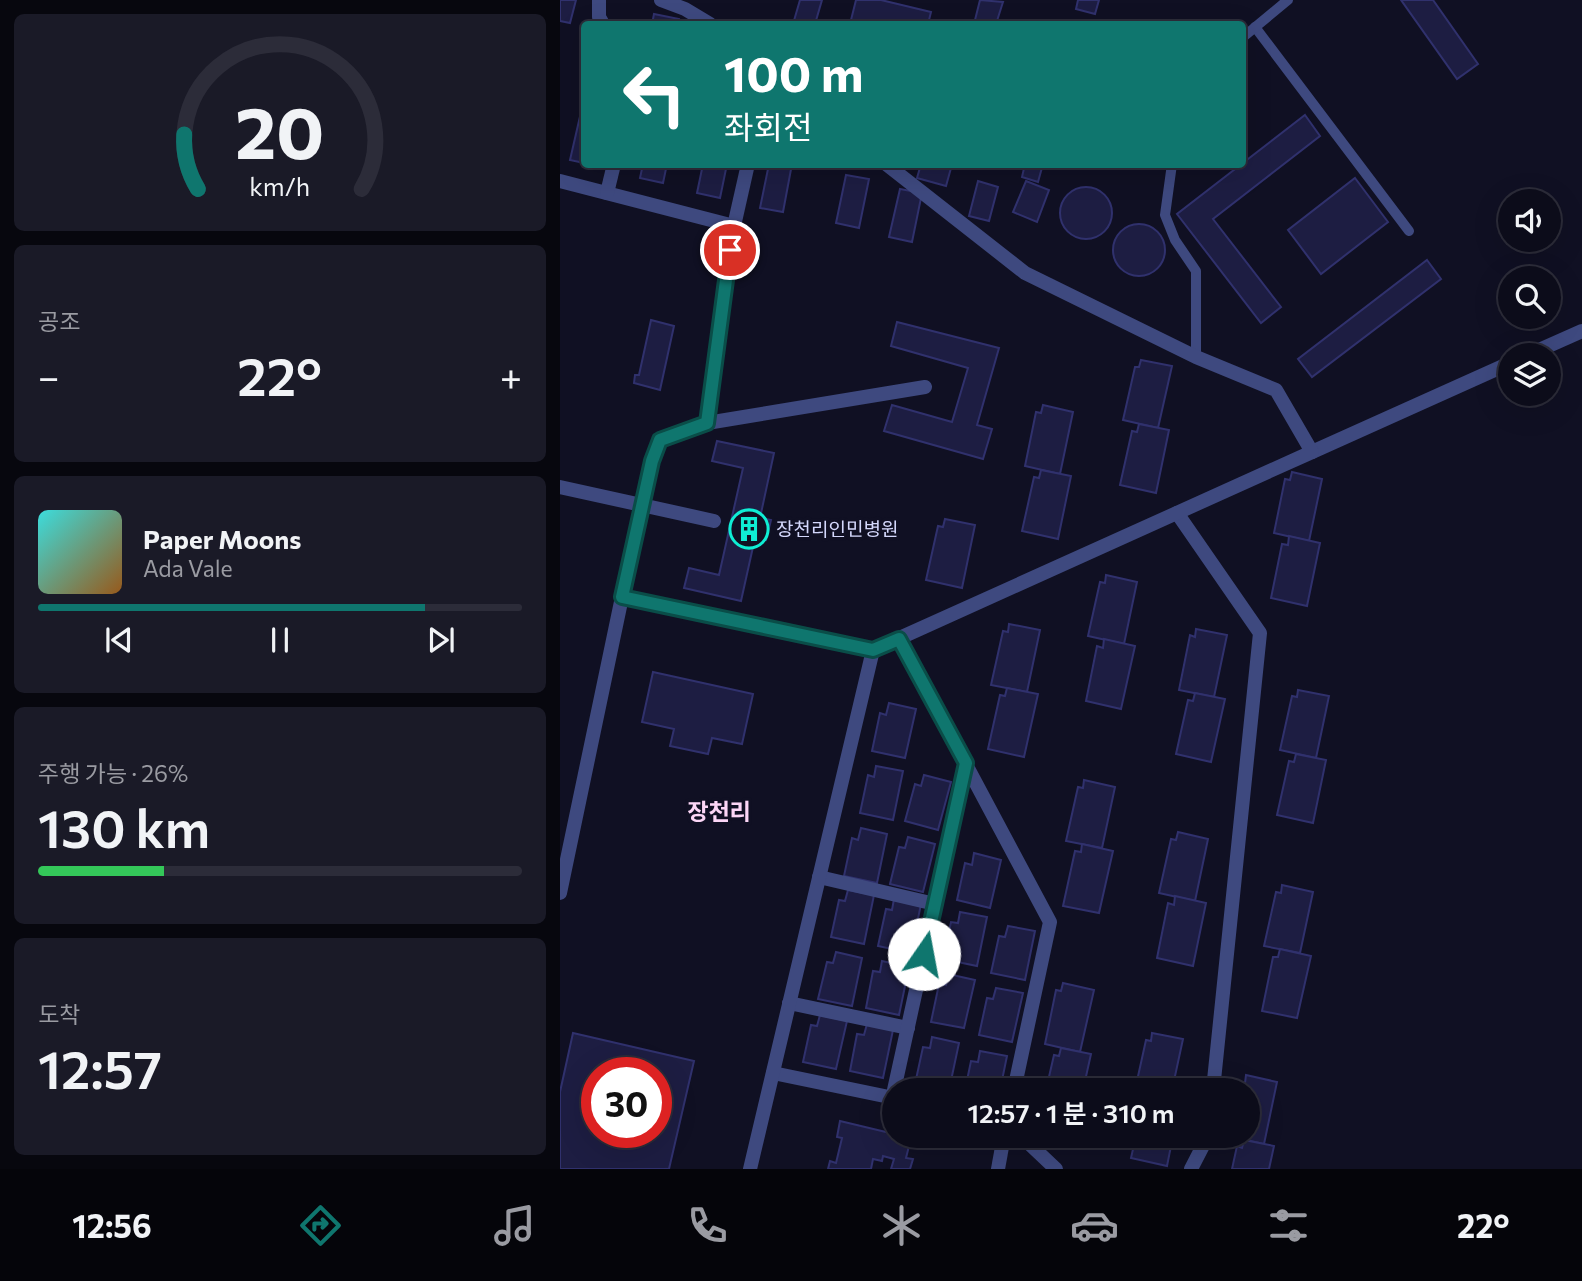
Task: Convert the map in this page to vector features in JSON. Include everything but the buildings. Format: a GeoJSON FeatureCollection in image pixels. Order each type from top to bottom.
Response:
{"type":"FeatureCollection","features":[{"type":"Feature","properties":{"kind":"street"},"geometry":{"type":"LineString","coordinates":[[599,0],[601,21]]}},
{"type":"Feature","properties":{"kind":"street"},"geometry":{"type":"LineString","coordinates":[[661,0],[685,9],[705,21]]}},
{"type":"Feature","properties":{"kind":"street"},"geometry":{"type":"LineString","coordinates":[[607,193],[613,168]]}},
{"type":"Feature","properties":{"kind":"street"},"geometry":{"type":"LineString","coordinates":[[707,423],[734,226],[747,168]]}},
{"type":"Feature","properties":{"kind":"street"},"geometry":{"type":"LineString","coordinates":[[891,168],[1025,273],[1196,358],[1276,390],[1312,452]]}},
{"type":"Feature","properties":{"kind":"street"},"geometry":{"type":"LineString","coordinates":[[560,181],[734,226]]}},
{"type":"Feature","properties":{"kind":"street"},"geometry":{"type":"LineString","coordinates":[[1555,343],[1582,331]]}},
{"type":"Feature","properties":{"kind":"street"},"geometry":{"type":"LineString","coordinates":[[622,597],[873,650],[1498,368]]}},
{"type":"Feature","properties":{"kind":"street"},"geometry":{"type":"LineString","coordinates":[[561,885],[642,505],[652,461],[660,440],[707,423],[925,387]]}},
{"type":"Feature","properties":{"kind":"street"},"geometry":{"type":"LineString","coordinates":[[560,487],[715,521]]}},
{"type":"Feature","properties":{"kind":"street"},"geometry":{"type":"LineString","coordinates":[[1177,513],[1261,634],[1214,1078]]}},
{"type":"Feature","properties":{"kind":"street"},"geometry":{"type":"LineString","coordinates":[[899,639],[1050,922],[1017,1078]]}},
{"type":"Feature","properties":{"kind":"street"},"geometry":{"type":"LineString","coordinates":[[751,1169],[873,650]]}},
{"type":"Feature","properties":{"kind":"street"},"geometry":{"type":"LineString","coordinates":[[897,1078],[966,763]]}},
{"type":"Feature","properties":{"kind":"street"},"geometry":{"type":"LineString","coordinates":[[819,877],[935,904]]}},
{"type":"Feature","properties":{"kind":"street"},"geometry":{"type":"LineString","coordinates":[[789,1003],[908,1028]]}},
{"type":"Feature","properties":{"kind":"street"},"geometry":{"type":"LineString","coordinates":[[773,1073],[882,1092]]}},
{"type":"Feature","properties":{"kind":"street"},"geometry":{"type":"LineString","coordinates":[[998,1169],[1002,1148]]}},
{"type":"Feature","properties":{"kind":"street"},"geometry":{"type":"LineString","coordinates":[[1034,1148],[1056,1169]]}},
{"type":"Feature","properties":{"kind":"street"},"geometry":{"type":"LineString","coordinates":[[1191,1169],[1202,1148]]}},
{"type":"Feature","properties":{"kind":"lane"},"geometry":{"type":"LineString","coordinates":[[1246,35],[1288,0]]}},
{"type":"Feature","properties":{"kind":"lane"},"geometry":{"type":"LineString","coordinates":[[1255,27],[1409,231]]}},
{"type":"Feature","properties":{"kind":"lane"},"geometry":{"type":"LineString","coordinates":[[1172,168],[1166,215],[1175,240],[1196,271],[1196,358]]}},
{"type":"Feature","properties":{"kind":"place","name":"장천리인민병원"},"geometry":{"type":"Point","coordinates":[749,529]}},
{"type":"Feature","properties":{"kind":"district","name":"장천리"},"geometry":{"type":"Point","coordinates":[719,812]}},
{"type":"Feature","properties":{"kind":"route"},"geometry":{"type":"LineString","coordinates":[[730,250],[707,423],[660,440],[652,461],[622,597],[873,650],[899,639],[966,763],[924,954]]}}]}
